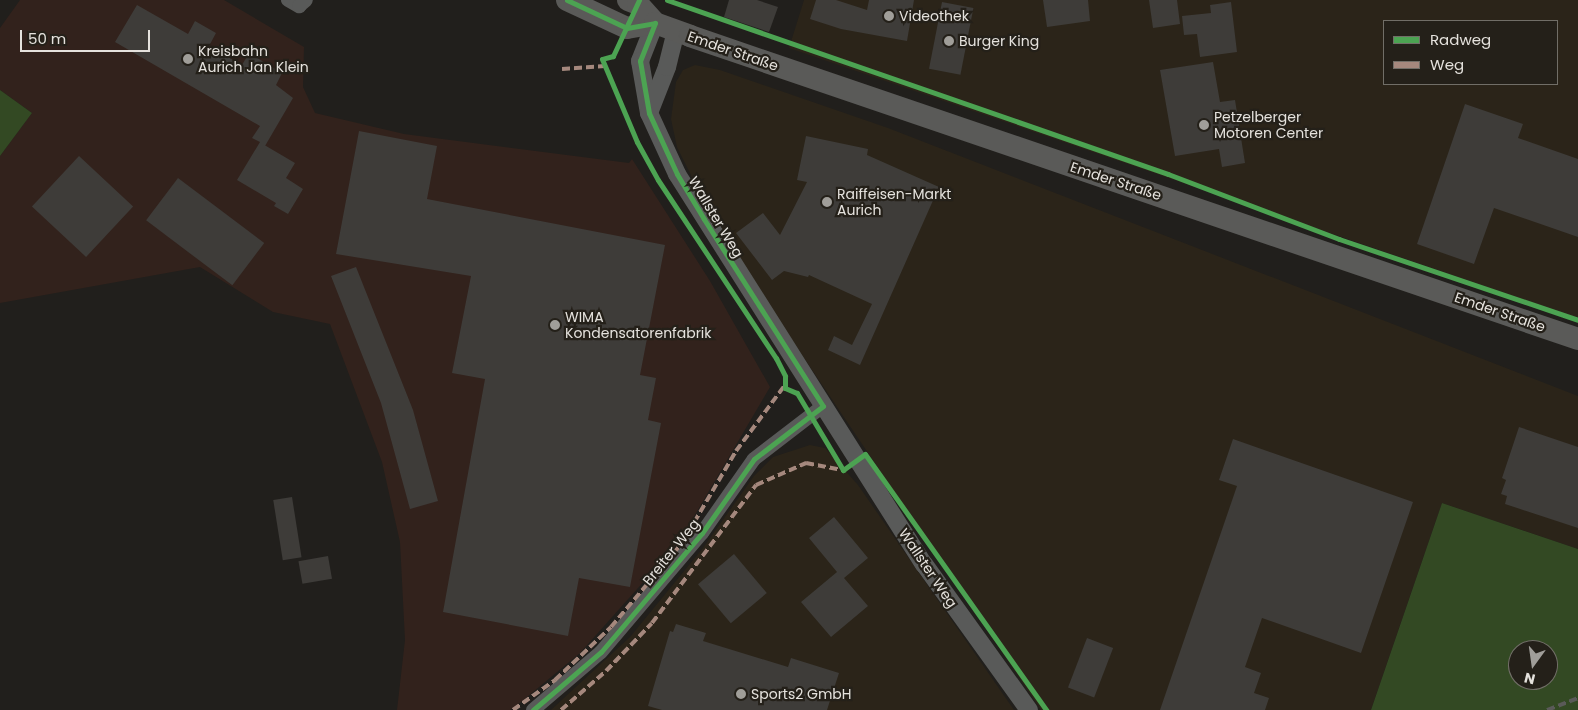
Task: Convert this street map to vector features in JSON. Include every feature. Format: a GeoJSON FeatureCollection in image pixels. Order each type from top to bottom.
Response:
{"type":"FeatureCollection","features":[{"type":"Feature","properties":{"kind":"main road","name":"Emder Straße"},"geometry":{"type":"LineString","coordinates":[[567,0],[627,28],[655,23],[1578,339]]}},
{"type":"Feature","properties":{"kind":"main road","name":"Emder Straße"},"geometry":{"type":"LineString","coordinates":[[628,0],[638,4],[655,23]]}},
{"type":"Feature","properties":{"kind":"street"},"geometry":{"type":"LineString","coordinates":[[288,0],[299,6],[306,0]]}},
{"type":"Feature","properties":{"kind":"street","name":"Wallster Weg"},"geometry":{"type":"LineString","coordinates":[[655,23],[640,62],[649,113],[677,174],[924,564],[1029,710]]}},
{"type":"Feature","properties":{"kind":"street"},"geometry":{"type":"LineString","coordinates":[[649,113],[667,67],[676,30]]}},
{"type":"Feature","properties":{"kind":"street","name":"Breiter Weg"},"geometry":{"type":"LineString","coordinates":[[533,710],[601,652],[702,533],[754,459],[823,406]]}},
{"type":"Feature","properties":{"kind":"shaded area"},"geometry":{"type":"Polygon","coordinates":[[[20,0],[224,0],[304,47],[303,87],[315,113],[404,134],[629,163],[632,159],[710,281],[770,387],[679,542],[580,653],[510,710],[397,710],[405,640],[400,542],[382,462],[330,324],[273,312],[200,267],[0,303],[0,156],[32,113],[0,90],[0,28],[20,0]]]}},
{"type":"Feature","properties":{"kind":"shaded area"},"geometry":{"type":"Polygon","coordinates":[[[804,0],[1578,0],[1578,318],[789,48],[804,0]]]}},
{"type":"Feature","properties":{"kind":"shaded area"},"geometry":{"type":"Polygon","coordinates":[[[695,65],[720,70],[888,128],[1578,396],[1578,549],[1442,503],[1371,710],[1041,710],[718,230],[677,147],[671,119],[676,82],[683,70],[695,65]]]}},
{"type":"Feature","properties":{"kind":"shaded area"},"geometry":{"type":"Polygon","coordinates":[[[810,445],[825,448],[858,485],[1014,710],[551,710],[630,637],[703,548],[754,476],[773,457],[810,445]]]}},
{"type":"Feature","properties":{"kind":"green space"},"geometry":{"type":"Polygon","coordinates":[[[0,90],[32,113],[0,156],[0,90]]]}},
{"type":"Feature","properties":{"kind":"green space"},"geometry":{"type":"Polygon","coordinates":[[[1442,503],[1578,549],[1578,710],[1371,710],[1442,503]]]}},
{"type":"Feature","properties":{"kind":"building"},"geometry":{"type":"Polygon","coordinates":[[[729,0],[757,0],[778,7],[769,32],[724,17],[729,0]]]}},
{"type":"Feature","properties":{"kind":"building"},"geometry":{"type":"Polygon","coordinates":[[[816,0],[836,0],[867,10],[869,0],[914,0],[907,41],[841,29],[810,19],[816,0]]]}},
{"type":"Feature","properties":{"kind":"building"},"geometry":{"type":"Polygon","coordinates":[[[1043,0],[1088,0],[1090,21],[1047,27],[1043,0]]]}},
{"type":"Feature","properties":{"kind":"building"},"geometry":{"type":"Polygon","coordinates":[[[1149,0],[1177,0],[1180,24],[1153,28],[1149,0]]]}},
{"type":"Feature","properties":{"kind":"building"},"geometry":{"type":"Polygon","coordinates":[[[942,2],[973,8],[960,75],[929,69],[942,2]]]}},
{"type":"Feature","properties":{"kind":"building"},"geometry":{"type":"Polygon","coordinates":[[[1231,2],[1237,52],[1200,57],[1197,34],[1184,35],[1182,16],[1211,13],[1210,5],[1231,2]]]}},
{"type":"Feature","properties":{"kind":"building","name":"Kreisbahn Aurich Jan Klein"},"geometry":{"type":"Polygon","coordinates":[[[137,5],[188,34],[195,21],[216,33],[209,46],[242,65],[249,53],[282,73],[276,85],[293,98],[265,146],[295,163],[286,178],[303,189],[288,214],[274,206],[276,203],[237,180],[260,142],[252,138],[260,126],[115,42],[137,5]]]}},
{"type":"Feature","properties":{"kind":"building","name":"Petzelberger Motoren Center"},"geometry":{"type":"Polygon","coordinates":[[[1213,62],[1220,102],[1235,100],[1245,163],[1222,167],[1219,149],[1175,156],[1160,70],[1213,62]]]}},
{"type":"Feature","properties":{"kind":"building"},"geometry":{"type":"Polygon","coordinates":[[[1465,104],[1523,124],[1518,138],[1578,159],[1578,237],[1494,208],[1474,264],[1417,244],[1465,104]]]}},
{"type":"Feature","properties":{"kind":"building"},"geometry":{"type":"Polygon","coordinates":[[[359,131],[437,146],[427,199],[665,245],[640,375],[656,378],[648,420],[661,423],[630,587],[579,578],[568,636],[443,612],[485,379],[452,373],[471,276],[336,254],[359,131]]]}},
{"type":"Feature","properties":{"kind":"building"},"geometry":{"type":"Polygon","coordinates":[[[806,136],[868,149],[867,155],[939,187],[860,365],[828,350],[834,336],[852,345],[872,304],[809,275],[808,277],[784,271],[772,280],[736,233],[763,213],[780,235],[807,182],[797,180],[806,136]]]}},
{"type":"Feature","properties":{"kind":"building"},"geometry":{"type":"Polygon","coordinates":[[[79,156],[133,206],[86,257],[32,206],[79,156]]]}},
{"type":"Feature","properties":{"kind":"building"},"geometry":{"type":"Polygon","coordinates":[[[178,178],[264,243],[232,285],[146,220],[178,178]]]}},
{"type":"Feature","properties":{"kind":"building"},"geometry":{"type":"Polygon","coordinates":[[[356,267],[413,410],[438,501],[410,509],[381,403],[331,276],[356,267]]]}},
{"type":"Feature","properties":{"kind":"building"},"geometry":{"type":"Polygon","coordinates":[[[1519,427],[1578,447],[1578,528],[1505,504],[1507,496],[1501,494],[1506,480],[1502,478],[1519,427]]]}},
{"type":"Feature","properties":{"kind":"building"},"geometry":{"type":"Polygon","coordinates":[[[1233,439],[1413,502],[1361,653],[1262,618],[1245,667],[1261,673],[1254,693],[1269,698],[1265,710],[1160,710],[1237,486],[1219,480],[1233,439]]]}},
{"type":"Feature","properties":{"kind":"building"},"geometry":{"type":"Polygon","coordinates":[[[292,497],[302,557],[283,560],[273,500],[292,497]]]}},
{"type":"Feature","properties":{"kind":"building"},"geometry":{"type":"Polygon","coordinates":[[[834,517],[868,558],[844,578],[868,606],[831,637],[801,602],[837,572],[809,538],[834,517]]]}},
{"type":"Feature","properties":{"kind":"building"},"geometry":{"type":"Polygon","coordinates":[[[734,554],[767,593],[731,623],[698,584],[734,554]]]}},
{"type":"Feature","properties":{"kind":"building"},"geometry":{"type":"Polygon","coordinates":[[[328,556],[332,579],[302,584],[298,561],[328,556]]]}},
{"type":"Feature","properties":{"kind":"building"},"geometry":{"type":"Polygon","coordinates":[[[676,624],[706,633],[703,641],[788,667],[791,658],[839,673],[827,710],[662,710],[648,706],[670,631],[673,632],[676,624]]]}},
{"type":"Feature","properties":{"kind":"building"},"geometry":{"type":"Polygon","coordinates":[[[1087,638],[1113,648],[1094,698],[1068,687],[1087,638]]]}},
{"type":"Feature","properties":{"kind":"railway"},"geometry":{"type":"LineString","coordinates":[[1547,710],[1578,698]]}},
{"type":"Feature","properties":{"kind":"marked path"},"geometry":{"type":"LineString","coordinates":[[562,69],[605,66]]}},
{"type":"Feature","properties":{"kind":"marked path"},"geometry":{"type":"LineString","coordinates":[[513,710],[555,680],[611,627],[682,543],[736,451],[785,385]]}},
{"type":"Feature","properties":{"kind":"marked path"},"geometry":{"type":"LineString","coordinates":[[561,710],[606,671],[652,623],[756,485],[806,463],[843,470]]}},
{"type":"Feature","properties":{"kind":"cycle path"},"geometry":{"type":"LineString","coordinates":[[567,0],[627,28],[655,23]]}},
{"type":"Feature","properties":{"kind":"cycle path"},"geometry":{"type":"LineString","coordinates":[[639,0],[613,56],[602,59],[637,142],[658,180],[776,358],[785,376],[785,388],[797,393],[843,470],[865,454],[1046,710]]}},
{"type":"Feature","properties":{"kind":"cycle path"},"geometry":{"type":"LineString","coordinates":[[667,0],[1168,174],[1339,239],[1578,320]]}},
{"type":"Feature","properties":{"kind":"cycle path"},"geometry":{"type":"LineString","coordinates":[[533,710],[601,652],[702,533],[754,459],[823,406],[677,174],[649,113],[640,61],[655,23]]}},
{"type":"Feature","properties":{"kind":"place","name":"Videothek"},"geometry":{"type":"Point","coordinates":[889,16]}},
{"type":"Feature","properties":{"kind":"place","name":"Burger King"},"geometry":{"type":"Point","coordinates":[949,41]}},
{"type":"Feature","properties":{"kind":"place","name":"Kreisbahn Aurich Jan Klein"},"geometry":{"type":"Point","coordinates":[188,59]}},
{"type":"Feature","properties":{"kind":"place","name":"Petzelberger Motoren Center"},"geometry":{"type":"Point","coordinates":[1204,125]}},
{"type":"Feature","properties":{"kind":"place","name":"Raiffeisen-Markt Aurich"},"geometry":{"type":"Point","coordinates":[827,202]}},
{"type":"Feature","properties":{"kind":"place","name":"WIMA Kondensatorenfabrik"},"geometry":{"type":"Point","coordinates":[555,325]}},
{"type":"Feature","properties":{"kind":"place","name":"Sports2 GmbH"},"geometry":{"type":"Point","coordinates":[741,694]}}]}
